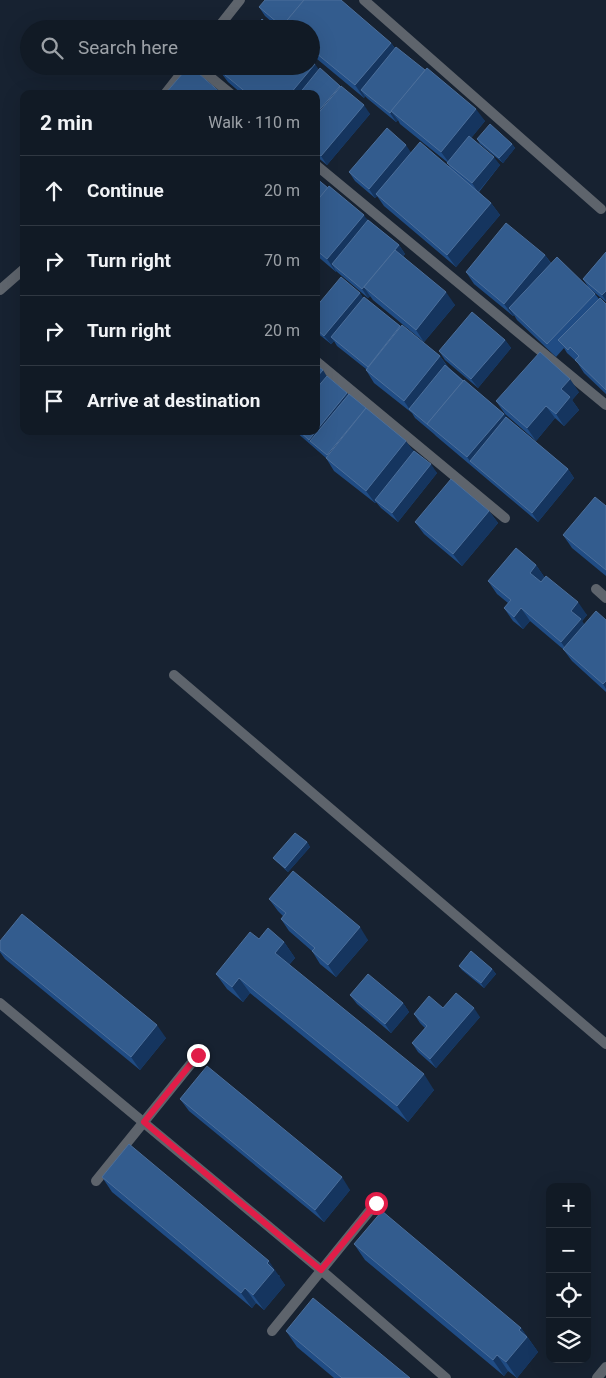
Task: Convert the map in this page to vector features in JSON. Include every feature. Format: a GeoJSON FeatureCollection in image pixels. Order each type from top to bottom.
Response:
{"type":"FeatureCollection","features":[{"type":"Feature","properties":{"kind":"street"},"geometry":{"type":"LineString","coordinates":[[224,20],[240,0]]}},
{"type":"Feature","properties":{"kind":"street"},"geometry":{"type":"LineString","coordinates":[[364,0],[602,209]]}},
{"type":"Feature","properties":{"kind":"street"},"geometry":{"type":"LineString","coordinates":[[168,90],[180,75]]}},
{"type":"Feature","properties":{"kind":"street"},"geometry":{"type":"LineString","coordinates":[[209,75],[226,90]]}},
{"type":"Feature","properties":{"kind":"street"},"geometry":{"type":"LineString","coordinates":[[320,168],[606,405]]}},
{"type":"Feature","properties":{"kind":"street"},"geometry":{"type":"LineString","coordinates":[[0,290],[20,272]]}},
{"type":"Feature","properties":{"kind":"street"},"geometry":{"type":"LineString","coordinates":[[320,364],[505,518]]}},
{"type":"Feature","properties":{"kind":"street"},"geometry":{"type":"LineString","coordinates":[[596,589],[606,598]]}},
{"type":"Feature","properties":{"kind":"street"},"geometry":{"type":"LineString","coordinates":[[174,675],[606,1044]]}},
{"type":"Feature","properties":{"kind":"street"},"geometry":{"type":"LineString","coordinates":[[0,1003],[321,1270],[446,1378]]}},
{"type":"Feature","properties":{"kind":"street"},"geometry":{"type":"LineString","coordinates":[[96,1181],[198,1055]]}},
{"type":"Feature","properties":{"kind":"street"},"geometry":{"type":"LineString","coordinates":[[272,1331],[376,1203]]}},
{"type":"Feature","properties":{"kind":"street"},"geometry":{"type":"LineString","coordinates":[[597,1378],[606,1367]]}},
{"type":"Feature","properties":{"kind":"building"},"geometry":{"type":"Polygon","coordinates":[[[265,0],[304,0],[287,20],[274,20],[259,7],[265,0]]]}},
{"type":"Feature","properties":{"kind":"building"},"geometry":{"type":"Polygon","coordinates":[[[304,0],[341,0],[391,43],[355,85],[320,56],[320,20],[287,20],[304,0]]]}},
{"type":"Feature","properties":{"kind":"building"},"geometry":{"type":"Polygon","coordinates":[[[396,47],[425,70],[390,113],[361,90],[396,47]]]}},
{"type":"Feature","properties":{"kind":"building"},"geometry":{"type":"Polygon","coordinates":[[[320,68],[340,86],[320,109],[320,90],[302,90],[314,75],[320,75],[320,68]]]}},
{"type":"Feature","properties":{"kind":"building"},"geometry":{"type":"Polygon","coordinates":[[[427,68],[476,109],[441,152],[391,111],[427,68]]]}},
{"type":"Feature","properties":{"kind":"building"},"geometry":{"type":"Polygon","coordinates":[[[181,75],[200,75],[217,90],[168,90],[181,75]]]}},
{"type":"Feature","properties":{"kind":"building"},"geometry":{"type":"Polygon","coordinates":[[[225,75],[306,75],[293,90],[243,90],[225,75]]]}},
{"type":"Feature","properties":{"kind":"building"},"geometry":{"type":"Polygon","coordinates":[[[341,86],[364,105],[321,156],[320,155],[320,111],[341,86]]]}},
{"type":"Feature","properties":{"kind":"building"},"geometry":{"type":"Polygon","coordinates":[[[490,124],[512,144],[499,158],[477,139],[490,124]]]}},
{"type":"Feature","properties":{"kind":"building"},"geometry":{"type":"Polygon","coordinates":[[[387,128],[406,145],[369,189],[349,172],[387,128]]]}},
{"type":"Feature","properties":{"kind":"building"},"geometry":{"type":"Polygon","coordinates":[[[469,136],[494,157],[472,183],[447,163],[469,136]]]}},
{"type":"Feature","properties":{"kind":"building"},"geometry":{"type":"Polygon","coordinates":[[[420,142],[491,203],[447,255],[376,194],[420,142]]]}},
{"type":"Feature","properties":{"kind":"building"},"geometry":{"type":"Polygon","coordinates":[[[320,181],[328,188],[320,197],[320,181]]]}},
{"type":"Feature","properties":{"kind":"building"},"geometry":{"type":"Polygon","coordinates":[[[329,186],[364,215],[327,259],[320,253],[320,197],[329,186]]]}},
{"type":"Feature","properties":{"kind":"building"},"geometry":{"type":"Polygon","coordinates":[[[368,220],[399,245],[362,289],[332,264],[368,220]]]}},
{"type":"Feature","properties":{"kind":"building"},"geometry":{"type":"Polygon","coordinates":[[[506,223],[545,255],[504,304],[466,272],[506,223]]]}},
{"type":"Feature","properties":{"kind":"building"},"geometry":{"type":"Polygon","coordinates":[[[395,250],[446,292],[416,330],[364,287],[395,250]]]}},
{"type":"Feature","properties":{"kind":"building"},"geometry":{"type":"Polygon","coordinates":[[[606,252],[606,291],[602,295],[583,279],[606,252]]]}},
{"type":"Feature","properties":{"kind":"building"},"geometry":{"type":"Polygon","coordinates":[[[557,257],[595,294],[547,344],[509,308],[557,257]]]}},
{"type":"Feature","properties":{"kind":"building"},"geometry":{"type":"Polygon","coordinates":[[[341,277],[360,293],[324,336],[320,332],[320,302],[341,277]]]}},
{"type":"Feature","properties":{"kind":"building"},"geometry":{"type":"Polygon","coordinates":[[[364,297],[400,326],[368,367],[331,337],[364,297]]]}},
{"type":"Feature","properties":{"kind":"building"},"geometry":{"type":"Polygon","coordinates":[[[600,298],[606,304],[606,390],[575,360],[579,356],[570,347],[568,350],[558,340],[600,298]]]}},
{"type":"Feature","properties":{"kind":"building"},"geometry":{"type":"Polygon","coordinates":[[[472,312],[505,340],[471,379],[439,351],[472,312]]]}},
{"type":"Feature","properties":{"kind":"building"},"geometry":{"type":"Polygon","coordinates":[[[402,325],[440,356],[404,401],[366,370],[402,325]]]}},
{"type":"Feature","properties":{"kind":"building"},"geometry":{"type":"Polygon","coordinates":[[[540,352],[570,379],[561,389],[570,397],[556,414],[546,406],[527,428],[496,401],[540,352]]]}},
{"type":"Feature","properties":{"kind":"building"},"geometry":{"type":"Polygon","coordinates":[[[445,365],[463,381],[428,425],[409,409],[445,365]]]}},
{"type":"Feature","properties":{"kind":"building"},"geometry":{"type":"Polygon","coordinates":[[[327,376],[347,393],[320,426],[320,384],[327,376]]]}},
{"type":"Feature","properties":{"kind":"building"},"geometry":{"type":"Polygon","coordinates":[[[464,380],[504,414],[467,457],[427,424],[464,380]]]}},
{"type":"Feature","properties":{"kind":"building"},"geometry":{"type":"Polygon","coordinates":[[[349,394],[366,408],[327,455],[310,441],[315,435],[320,435],[320,429],[349,394]]]}},
{"type":"Feature","properties":{"kind":"building"},"geometry":{"type":"Polygon","coordinates":[[[366,408],[406,441],[366,491],[326,458],[366,408]]]}},
{"type":"Feature","properties":{"kind":"building"},"geometry":{"type":"Polygon","coordinates":[[[506,417],[568,469],[532,513],[470,461],[506,417]]]}},
{"type":"Feature","properties":{"kind":"building"},"geometry":{"type":"Polygon","coordinates":[[[303,435],[313,435],[309,440],[303,435]]]}},
{"type":"Feature","properties":{"kind":"building"},"geometry":{"type":"Polygon","coordinates":[[[414,451],[431,464],[392,513],[375,500],[414,451]]]}},
{"type":"Feature","properties":{"kind":"building"},"geometry":{"type":"Polygon","coordinates":[[[451,479],[489,511],[453,554],[415,522],[451,479]]]}},
{"type":"Feature","properties":{"kind":"building"},"geometry":{"type":"Polygon","coordinates":[[[595,497],[606,506],[606,570],[563,535],[595,497]]]}},
{"type":"Feature","properties":{"kind":"building"},"geometry":{"type":"Polygon","coordinates":[[[516,548],[536,565],[530,573],[541,582],[546,576],[578,602],[571,611],[581,619],[561,642],[521,608],[514,617],[504,608],[511,600],[488,581],[516,548]]]}},
{"type":"Feature","properties":{"kind":"building"},"geometry":{"type":"Polygon","coordinates":[[[596,611],[606,620],[606,681],[603,684],[563,649],[596,611]]]}},
{"type":"Feature","properties":{"kind":"building"},"geometry":{"type":"Polygon","coordinates":[[[295,833],[307,842],[285,868],[273,858],[295,833]]]}},
{"type":"Feature","properties":{"kind":"building"},"geometry":{"type":"Polygon","coordinates":[[[293,871],[360,927],[328,965],[312,951],[315,948],[281,919],[286,913],[269,899],[293,871]]]}},
{"type":"Feature","properties":{"kind":"building"},"geometry":{"type":"Polygon","coordinates":[[[22,914],[157,1025],[131,1057],[0,950],[0,941],[22,914]]]}},
{"type":"Feature","properties":{"kind":"building"},"geometry":{"type":"Polygon","coordinates":[[[268,928],[284,942],[275,953],[424,1074],[397,1106],[239,978],[232,987],[216,974],[250,932],[259,939],[268,928]]]}},
{"type":"Feature","properties":{"kind":"building"},"geometry":{"type":"Polygon","coordinates":[[[471,951],[492,969],[481,983],[459,966],[471,951]]]}},
{"type":"Feature","properties":{"kind":"building"},"geometry":{"type":"Polygon","coordinates":[[[368,974],[403,1003],[385,1024],[350,995],[368,974]]]}},
{"type":"Feature","properties":{"kind":"building"},"geometry":{"type":"Polygon","coordinates":[[[456,993],[474,1008],[430,1059],[412,1043],[427,1026],[414,1014],[429,996],[443,1008],[456,993]]]}},
{"type":"Feature","properties":{"kind":"building"},"geometry":{"type":"Polygon","coordinates":[[[207,1066],[342,1177],[315,1210],[180,1099],[207,1066]]]}},
{"type":"Feature","properties":{"kind":"building"},"geometry":{"type":"Polygon","coordinates":[[[129,1144],[269,1261],[267,1263],[274,1270],[253,1295],[245,1288],[241,1293],[102,1177],[129,1144]]]}},
{"type":"Feature","properties":{"kind":"building"},"geometry":{"type":"Polygon","coordinates":[[[382,1211],[521,1328],[519,1330],[527,1337],[506,1362],[497,1355],[493,1360],[354,1244],[382,1211]]]}},
{"type":"Feature","properties":{"kind":"building"},"geometry":{"type":"Polygon","coordinates":[[[313,1298],[410,1378],[342,1378],[286,1331],[313,1298]]]}},
{"type":"Feature","properties":{"kind":"route"},"geometry":{"type":"LineString","coordinates":[[198,1055],[144,1122],[321,1270],[376,1203]]}}]}
